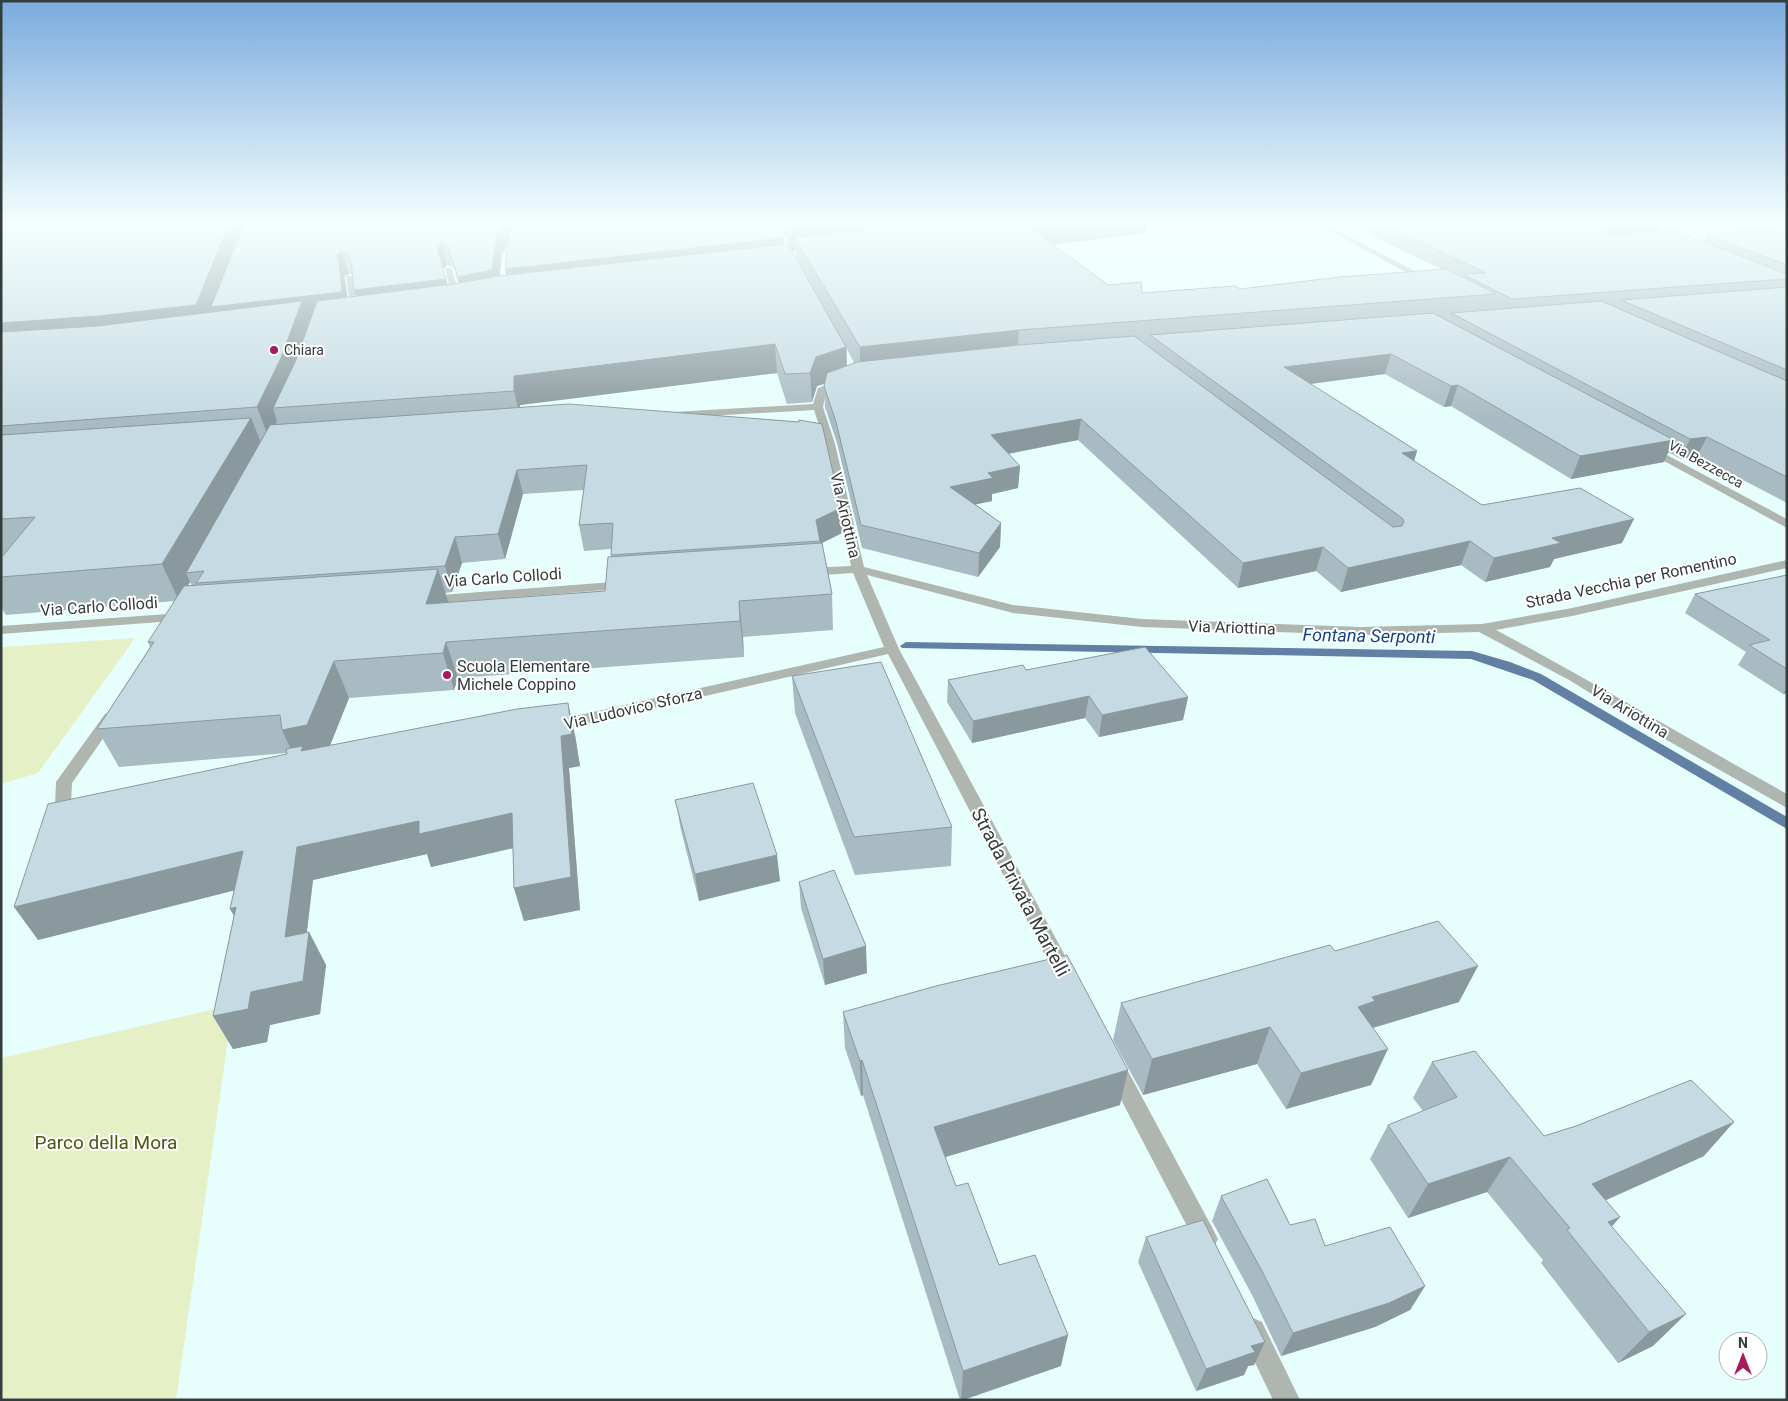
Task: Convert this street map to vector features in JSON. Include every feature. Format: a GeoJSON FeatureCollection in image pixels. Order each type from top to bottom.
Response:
{"type":"FeatureCollection","features":[{"type":"Feature","properties":{"kind":"street"},"geometry":{"type":"LineString","coordinates":[[353,289],[356,319]]}},
{"type":"Feature","properties":{"kind":"street"},"geometry":{"type":"LineString","coordinates":[[454,289],[458,306]]}},
{"type":"Feature","properties":{"kind":"street"},"geometry":{"type":"LineString","coordinates":[[667,415],[818,407],[821,390],[856,378]]}},
{"type":"Feature","properties":{"kind":"street","name":"Via Ariottina"},"geometry":{"type":"LineString","coordinates":[[818,407],[830,444],[858,569],[1013,609],[1142,623],[1361,631],[1482,628],[1574,677],[1668,734],[1787,802]]}},
{"type":"Feature","properties":{"kind":"street"},"geometry":{"type":"LineString","coordinates":[[813,441],[830,444]]}},
{"type":"Feature","properties":{"kind":"street","name":"Via Bezzecca"},"geometry":{"type":"LineString","coordinates":[[1638,442],[1787,524]]}},
{"type":"Feature","properties":{"kind":"street","name":"Strada Vecchia per Romentino"},"geometry":{"type":"LineString","coordinates":[[1482,628],[1572,612],[1787,564]]}},
{"type":"Feature","properties":{"kind":"street"},"geometry":{"type":"LineString","coordinates":[[799,573],[858,569]]}},
{"type":"Feature","properties":{"kind":"street","name":"Strada Privata Martelli"},"geometry":{"type":"LineString","coordinates":[[858,569],[892,649],[1073,990]]}},
{"type":"Feature","properties":{"kind":"street","name":"Via Carlo Collodi"},"geometry":{"type":"LineString","coordinates":[[415,600],[641,584]]}},
{"type":"Feature","properties":{"kind":"street"},"geometry":{"type":"LineString","coordinates":[[168,633],[181,613]]}},
{"type":"Feature","properties":{"kind":"street","name":"Via Carlo Collodi"},"geometry":{"type":"LineString","coordinates":[[1,630],[181,613],[198,616]]}},
{"type":"Feature","properties":{"kind":"street","name":"Via Ludovico Sforza"},"geometry":{"type":"LineString","coordinates":[[540,728],[589,719],[892,649]]}},
{"type":"Feature","properties":{"kind":"street"},"geometry":{"type":"LineString","coordinates":[[91,814],[82,816],[63,806],[64,782],[118,704]]}},
{"type":"Feature","properties":{"kind":"street"},"geometry":{"type":"LineString","coordinates":[[1106,1051],[1213,1252]]}},
{"type":"Feature","properties":{"kind":"street"},"geometry":{"type":"LineString","coordinates":[[1245,1314],[1287,1400]]}},
{"type":"Feature","properties":{"kind":"green space"},"geometry":{"type":"Polygon","coordinates":[[[135,638],[38,773],[1,784],[1,647],[135,638]]]}},
{"type":"Feature","properties":{"kind":"green space","name":"Parco della Mora"},"geometry":{"type":"Polygon","coordinates":[[[233,1005],[176,1400],[1,1400],[1,1058],[233,1005]]]}},
{"type":"Feature","properties":{"kind":"building"},"geometry":{"type":"Polygon","coordinates":[[[1,289],[202,289],[196,305],[98,316],[1,323],[1,289]]]}},
{"type":"Feature","properties":{"kind":"building"},"geometry":{"type":"Polygon","coordinates":[[[218,289],[342,289],[342,292],[211,307],[218,289]]]}},
{"type":"Feature","properties":{"kind":"building"},"geometry":{"type":"Polygon","coordinates":[[[410,289],[814,289],[846,347],[816,357],[810,373],[785,374],[775,344],[514,376],[514,391],[273,408],[296,360],[317,301],[410,289]]]}},
{"type":"Feature","properties":{"kind":"building"},"geometry":{"type":"Polygon","coordinates":[[[826,289],[1142,289],[1142,293],[1190,289],[1487,289],[1496,294],[1019,330],[860,347],[826,289]]]}},
{"type":"Feature","properties":{"kind":"building"},"geometry":{"type":"Polygon","coordinates":[[[1493,289],[1644,289],[1512,299],[1493,289]]]}},
{"type":"Feature","properties":{"kind":"building"},"geometry":{"type":"Polygon","coordinates":[[[1757,289],[1787,289],[1787,370],[1621,300],[1757,289]]]}},
{"type":"Feature","properties":{"kind":"building"},"geometry":{"type":"Polygon","coordinates":[[[302,301],[281,358],[257,407],[1,426],[1,332],[98,326],[302,301]]]}},
{"type":"Feature","properties":{"kind":"building"},"geometry":{"type":"Polygon","coordinates":[[[1601,301],[1787,381],[1787,477],[1707,437],[1690,439],[1451,313],[1601,301]]]}},
{"type":"Feature","properties":{"kind":"building"},"geometry":{"type":"Polygon","coordinates":[[[1433,313],[1674,440],[1580,456],[1458,385],[1451,386],[1391,354],[1284,367],[1417,451],[1402,453],[1482,505],[1580,488],[1634,519],[1552,538],[1561,543],[1494,558],[1470,541],[1348,568],[1323,547],[1243,563],[1081,419],[991,435],[1020,466],[988,473],[993,478],[950,487],[1001,523],[979,553],[861,525],[836,422],[824,386],[827,373],[857,362],[1019,345],[1134,336],[1393,527],[1402,526],[1404,521],[1402,518],[1150,335],[1433,313]]]}},
{"type":"Feature","properties":{"kind":"building"},"geometry":{"type":"Polygon","coordinates":[[[569,404],[799,422],[799,420],[822,424],[841,508],[816,520],[820,541],[611,555],[613,523],[579,525],[587,465],[517,470],[498,534],[455,537],[445,566],[196,583],[204,571],[186,573],[270,425],[569,404]]]}},
{"type":"Feature","properties":{"kind":"building"},"geometry":{"type":"Polygon","coordinates":[[[251,418],[162,564],[1,577],[1,558],[35,517],[1,519],[1,435],[251,418]]]}},
{"type":"Feature","properties":{"kind":"building"},"geometry":{"type":"Polygon","coordinates":[[[822,543],[832,594],[739,601],[740,621],[446,642],[443,653],[334,661],[307,725],[282,730],[280,715],[97,729],[154,642],[148,642],[184,586],[438,569],[426,604],[605,591],[608,557],[822,543]]]}},
{"type":"Feature","properties":{"kind":"building"},"geometry":{"type":"Polygon","coordinates":[[[1787,575],[1787,669],[1749,645],[1770,640],[1695,594],[1787,575]]]}},
{"type":"Feature","properties":{"kind":"building"},"geometry":{"type":"Polygon","coordinates":[[[1145,647],[1188,697],[1102,715],[1089,696],[973,721],[948,680],[1023,665],[1026,670],[1145,647]]]}},
{"type":"Feature","properties":{"kind":"building"},"geometry":{"type":"Polygon","coordinates":[[[881,662],[952,827],[854,837],[792,676],[881,662]]]}},
{"type":"Feature","properties":{"kind":"building"},"geometry":{"type":"Polygon","coordinates":[[[568,703],[572,734],[561,736],[571,877],[514,888],[512,813],[419,834],[419,821],[297,847],[285,937],[309,932],[303,981],[251,992],[248,1009],[213,1016],[236,907],[230,909],[243,851],[14,907],[48,804],[287,754],[286,749],[303,746],[301,751],[517,709],[568,703]]]}},
{"type":"Feature","properties":{"kind":"building"},"geometry":{"type":"Polygon","coordinates":[[[753,783],[777,855],[695,874],[675,800],[753,783]]]}},
{"type":"Feature","properties":{"kind":"building"},"geometry":{"type":"Polygon","coordinates":[[[834,870],[866,946],[823,959],[799,882],[834,870]]]}},
{"type":"Feature","properties":{"kind":"building"},"geometry":{"type":"Polygon","coordinates":[[[1438,921],[1478,966],[1372,997],[1375,1001],[1358,1007],[1388,1049],[1301,1073],[1270,1027],[1152,1059],[1121,1003],[1330,945],[1335,951],[1438,921]]]}},
{"type":"Feature","properties":{"kind":"building"},"geometry":{"type":"Polygon","coordinates":[[[1067,955],[1128,1070],[934,1127],[956,1186],[968,1183],[999,1265],[1035,1255],[1068,1335],[963,1371],[862,1060],[860,1061],[843,1012],[936,986],[1067,955]]]}},
{"type":"Feature","properties":{"kind":"building"},"geometry":{"type":"Polygon","coordinates":[[[1475,1051],[1544,1136],[1576,1126],[1691,1080],[1734,1122],[1592,1184],[1620,1217],[1608,1222],[1686,1314],[1649,1332],[1567,1230],[1570,1228],[1510,1157],[1428,1184],[1388,1125],[1457,1097],[1432,1062],[1475,1051]]]}},
{"type":"Feature","properties":{"kind":"building"},"geometry":{"type":"Polygon","coordinates":[[[1267,1179],[1290,1225],[1315,1219],[1325,1246],[1390,1227],[1425,1286],[1389,1303],[1293,1333],[1221,1196],[1267,1179]]]}},
{"type":"Feature","properties":{"kind":"building"},"geometry":{"type":"Polygon","coordinates":[[[1203,1220],[1265,1342],[1251,1346],[1255,1352],[1206,1369],[1146,1237],[1203,1220]]]}},
{"type":"Feature","properties":{"kind":"waterway","name":"Fontana Serponti"},"geometry":{"type":"LineString","coordinates":[[906,646],[1472,655],[1537,677],[1787,824]]}},
{"type":"Feature","properties":{"kind":"place","name":"Chiara"},"geometry":{"type":"Point","coordinates":[274,350]}},
{"type":"Feature","properties":{"kind":"place","name":"Scuola Elementare Michele Coppino"},"geometry":{"type":"Point","coordinates":[447,675]}}]}
